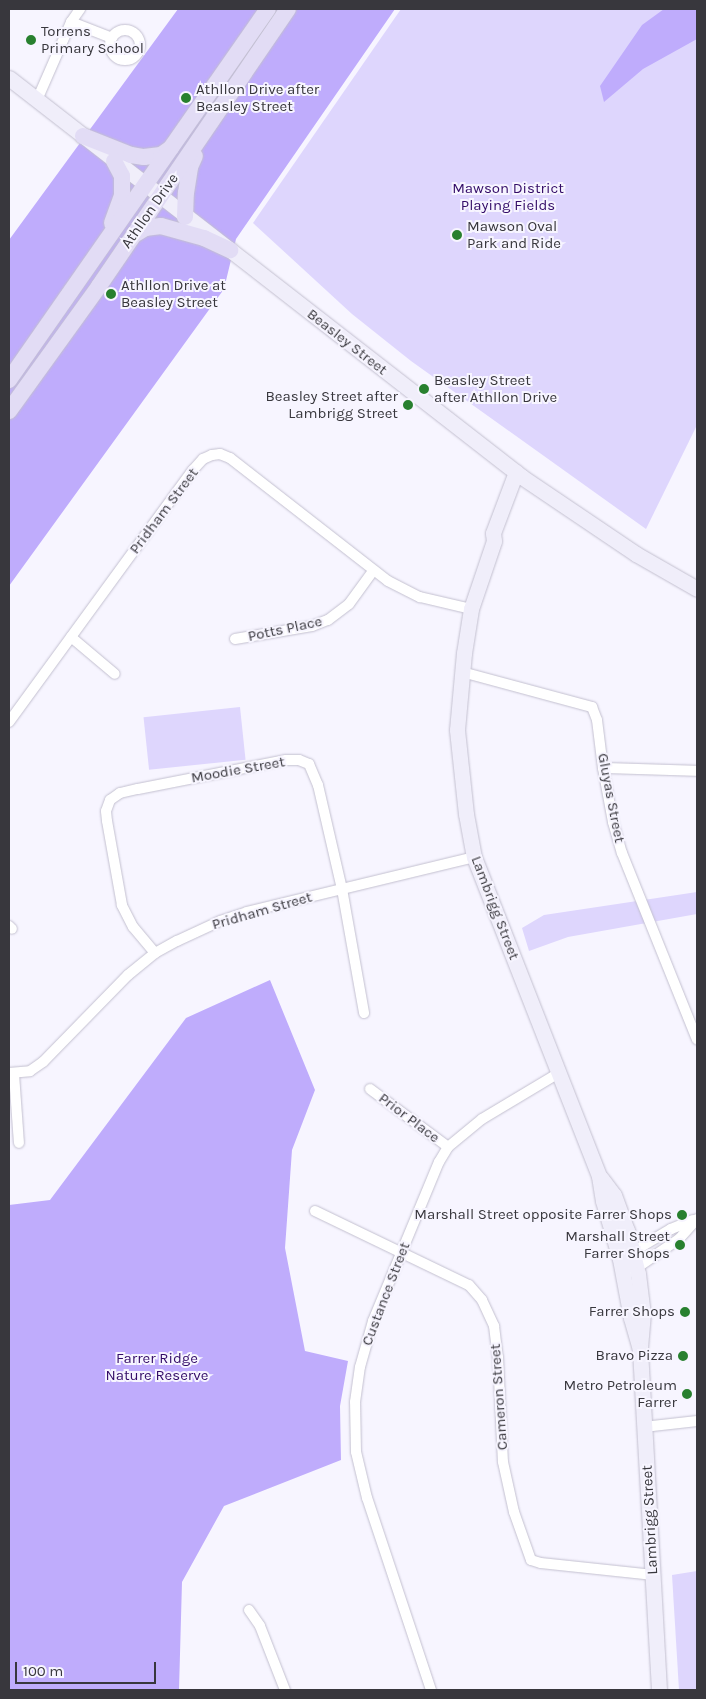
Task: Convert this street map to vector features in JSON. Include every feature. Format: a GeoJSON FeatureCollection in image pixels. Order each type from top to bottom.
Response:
{"type":"FeatureCollection","features":[{"type":"Feature","properties":{"kind":"main road","name":"Athllon Drive"},"geometry":{"type":"LineString","coordinates":[[9,380],[268,9]]}},
{"type":"Feature","properties":{"kind":"main road","name":"Athllon Drive"},"geometry":{"type":"LineString","coordinates":[[9,411],[205,133],[288,9]]}},
{"type":"Feature","properties":{"kind":"main road"},"geometry":{"type":"LineString","coordinates":[[185,217],[190,167],[205,133]]}},
{"type":"Feature","properties":{"kind":"main road"},"geometry":{"type":"LineString","coordinates":[[83,136],[131,155],[144,157],[161,155],[171,148]]}},
{"type":"Feature","properties":{"kind":"main road"},"geometry":{"type":"LineString","coordinates":[[106,242],[122,196],[122,176],[114,161]]}},
{"type":"Feature","properties":{"kind":"main road"},"geometry":{"type":"LineString","coordinates":[[134,235],[145,228],[162,226],[204,238],[230,250]]}},
{"type":"Feature","properties":{"kind":"street"},"geometry":{"type":"LineString","coordinates":[[37,100],[71,22],[80,9]]}},
{"type":"Feature","properties":{"kind":"street"},"geometry":{"type":"LineString","coordinates":[[71,22],[112,38]]}},
{"type":"Feature","properties":{"kind":"street","name":"Beasley Street"},"geometry":{"type":"LineString","coordinates":[[9,78],[145,186],[519,474],[636,554],[697,589]]}},
{"type":"Feature","properties":{"kind":"street","name":"Pridham Street"},"geometry":{"type":"LineString","coordinates":[[9,722],[193,470],[203,459],[212,455],[220,454],[230,458],[373,571],[402,590],[418,596],[471,608]]}},
{"type":"Feature","properties":{"kind":"street","name":"Lambrigg Street"},"geometry":{"type":"LineString","coordinates":[[519,474],[493,533],[494,541],[471,608],[462,672],[457,730],[460,768],[474,857],[599,1176],[603,1201],[626,1255],[630,1272],[631,1318],[640,1350],[659,1690]]}},
{"type":"Feature","properties":{"kind":"street","name":"Potts Place"},"geometry":{"type":"LineString","coordinates":[[235,639],[312,626],[328,620],[349,604],[373,571]]}},
{"type":"Feature","properties":{"kind":"street"},"geometry":{"type":"LineString","coordinates":[[71,637],[115,674]]}},
{"type":"Feature","properties":{"kind":"street","name":"Gluyas Street"},"geometry":{"type":"LineString","coordinates":[[462,672],[592,707],[597,720],[612,822],[622,853],[697,1037]]}},
{"type":"Feature","properties":{"kind":"street","name":"Moodie Street"},"geometry":{"type":"LineString","coordinates":[[155,953],[133,927],[122,905],[106,811],[110,800],[120,793],[286,760],[299,760],[309,764],[318,785],[342,889],[364,1013]]}},
{"type":"Feature","properties":{"kind":"street"},"geometry":{"type":"LineString","coordinates":[[603,768],[697,771]]}},
{"type":"Feature","properties":{"kind":"street","name":"Pridham Street"},"geometry":{"type":"LineString","coordinates":[[11,1074],[30,1071],[43,1062],[128,975],[155,953],[220,921],[284,902],[474,857]]}},
{"type":"Feature","properties":{"kind":"street","name":"Custance Street"},"geometry":{"type":"LineString","coordinates":[[431,1690],[367,1498],[356,1452],[355,1431],[360,1367],[373,1321],[439,1162],[448,1147],[482,1119],[559,1073]]}},
{"type":"Feature","properties":{"kind":"street"},"geometry":{"type":"LineString","coordinates":[[11,1074],[19,1143]]}},
{"type":"Feature","properties":{"kind":"street","name":"Prior Place"},"geometry":{"type":"LineString","coordinates":[[370,1089],[448,1147]]}},
{"type":"Feature","properties":{"kind":"street","name":"Cameron Street"},"geometry":{"type":"LineString","coordinates":[[315,1211],[469,1285],[488,1309],[494,1326],[498,1357],[503,1462],[514,1512],[532,1560],[541,1564],[653,1575]]}},
{"type":"Feature","properties":{"kind":"street"},"geometry":{"type":"LineString","coordinates":[[626,1255],[671,1228],[697,1219]]}},
{"type":"Feature","properties":{"kind":"street"},"geometry":{"type":"LineString","coordinates":[[630,1272],[679,1239],[697,1219]]}},
{"type":"Feature","properties":{"kind":"street"},"geometry":{"type":"LineString","coordinates":[[644,1426],[697,1421]]}},
{"type":"Feature","properties":{"kind":"street"},"geometry":{"type":"LineString","coordinates":[[249,1610],[260,1626],[285,1690]]}},
{"type":"Feature","properties":{"kind":"green space"},"geometry":{"type":"Polygon","coordinates":[[[178,9],[395,9],[236,239],[224,289],[9,586],[9,240],[178,9]]]}},
{"type":"Feature","properties":{"kind":"green space","name":"Mawson District Playing Fields"},"geometry":{"type":"Polygon","coordinates":[[[401,9],[697,9],[697,425],[646,529],[411,361],[352,314],[253,223],[401,9]]]}},
{"type":"Feature","properties":{"kind":"green space"},"geometry":{"type":"Polygon","coordinates":[[[664,9],[697,9],[697,39],[643,69],[604,102],[600,86],[642,25],[664,9]]]}},
{"type":"Feature","properties":{"kind":"green space"},"geometry":{"type":"Polygon","coordinates":[[[240,707],[246,760],[149,770],[144,717],[240,707]]]}},
{"type":"Feature","properties":{"kind":"green space"},"geometry":{"type":"Polygon","coordinates":[[[697,892],[697,914],[568,937],[529,951],[522,928],[544,915],[697,892]]]}},
{"type":"Feature","properties":{"kind":"green space","name":"Farrer Ridge Nature Reserve"},"geometry":{"type":"Polygon","coordinates":[[[270,980],[315,1090],[292,1150],[285,1248],[305,1351],[348,1361],[340,1406],[341,1460],[224,1506],[182,1582],[179,1690],[9,1690],[9,1205],[50,1200],[186,1018],[270,980]]]}},
{"type":"Feature","properties":{"kind":"green space"},"geometry":{"type":"Polygon","coordinates":[[[697,1571],[697,1690],[679,1690],[672,1575],[697,1571]]]}},
{"type":"Feature","properties":{"kind":"place","name":"Torrens Primary School"},"geometry":{"type":"Point","coordinates":[31,40]}},
{"type":"Feature","properties":{"kind":"place","name":"Athllon Drive after Beasley Street"},"geometry":{"type":"Point","coordinates":[186,98]}},
{"type":"Feature","properties":{"kind":"place","name":"Mawson Oval Park and Ride"},"geometry":{"type":"Point","coordinates":[457,235]}},
{"type":"Feature","properties":{"kind":"place","name":"Athllon Drive at Beasley Street"},"geometry":{"type":"Point","coordinates":[111,294]}},
{"type":"Feature","properties":{"kind":"place","name":"Beasley Street after Athllon Drive"},"geometry":{"type":"Point","coordinates":[424,389]}},
{"type":"Feature","properties":{"kind":"place","name":"Beasley Street after Lambrigg Street"},"geometry":{"type":"Point","coordinates":[408,405]}},
{"type":"Feature","properties":{"kind":"place","name":"Marshall Street opposite Farrer Shops"},"geometry":{"type":"Point","coordinates":[682,1215]}},
{"type":"Feature","properties":{"kind":"place","name":"Marshall Street Farrer Shops"},"geometry":{"type":"Point","coordinates":[680,1245]}},
{"type":"Feature","properties":{"kind":"place","name":"Farrer Shops"},"geometry":{"type":"Point","coordinates":[685,1312]}},
{"type":"Feature","properties":{"kind":"place","name":"Bravo Pizza"},"geometry":{"type":"Point","coordinates":[683,1356]}},
{"type":"Feature","properties":{"kind":"place","name":"Metro Petroleum Farrer"},"geometry":{"type":"Point","coordinates":[687,1394]}}]}
